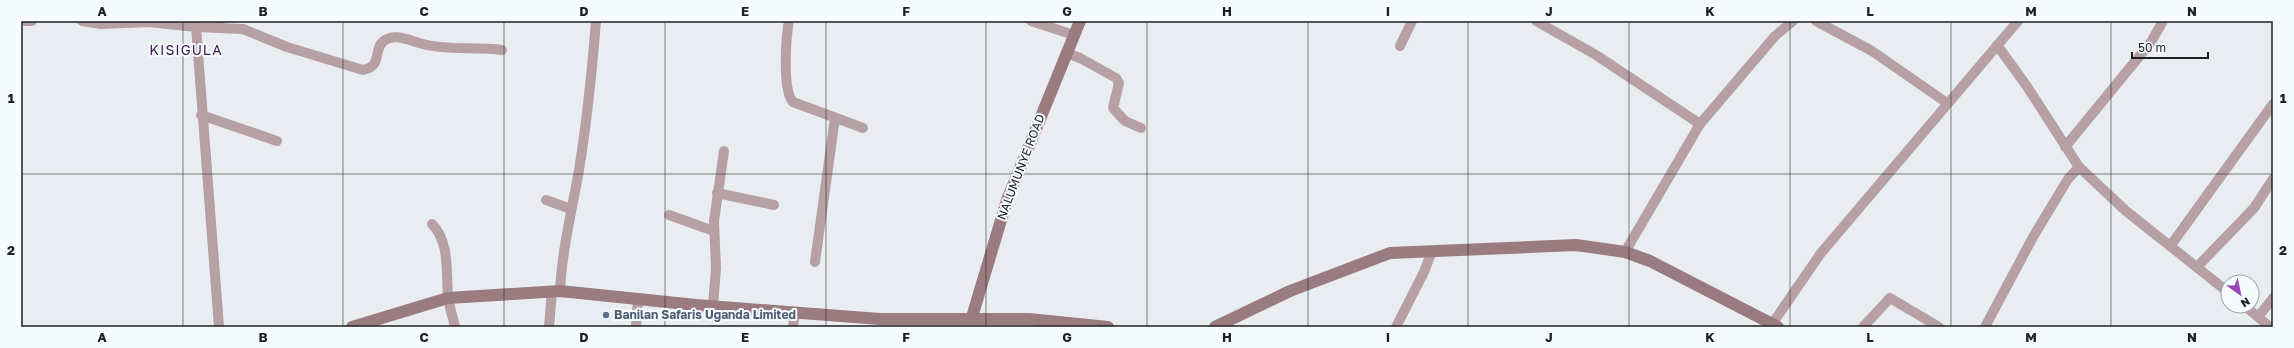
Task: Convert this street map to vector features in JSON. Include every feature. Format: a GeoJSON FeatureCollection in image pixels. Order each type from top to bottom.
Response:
{"type":"FeatureCollection","features":[{"type":"Feature","properties":{"kind":"street"},"geometry":{"type":"LineString","coordinates":[[24,21],[32,21]]}},
{"type":"Feature","properties":{"kind":"street"},"geometry":{"type":"LineString","coordinates":[[82,21],[101,24],[149,22],[196,27],[220,25],[243,29],[287,47],[363,70],[370,68],[375,64],[380,46],[383,41],[390,38],[412,40],[436,46],[502,50]]}},
{"type":"Feature","properties":{"kind":"street"},"geometry":{"type":"LineString","coordinates":[[548,327],[571,209],[585,123],[596,21]]}},
{"type":"Feature","properties":{"kind":"street"},"geometry":{"type":"LineString","coordinates":[[789,21],[786,73],[789,98],[792,102],[862,128]]}},
{"type":"Feature","properties":{"kind":"street"},"geometry":{"type":"LineString","coordinates":[[1031,21],[1074,34]]}},
{"type":"Feature","properties":{"kind":"street","name":"NALUMUNYE ROAD"},"geometry":{"type":"LineString","coordinates":[[972,317],[1007,200],[1080,21]]}},
{"type":"Feature","properties":{"kind":"street"},"geometry":{"type":"LineString","coordinates":[[1400,46],[1412,21]]}},
{"type":"Feature","properties":{"kind":"street"},"geometry":{"type":"LineString","coordinates":[[1536,21],[1596,55],[1700,124]]}},
{"type":"Feature","properties":{"kind":"street"},"geometry":{"type":"LineString","coordinates":[[1625,252],[1700,124],[1775,36],[1793,21]]}},
{"type":"Feature","properties":{"kind":"street"},"geometry":{"type":"LineString","coordinates":[[1816,21],[1872,51],[1947,103]]}},
{"type":"Feature","properties":{"kind":"street"},"geometry":{"type":"LineString","coordinates":[[1215,327],[1290,291],[1380,257],[1402,252],[1490,251],[1576,245],[1625,252],[1650,261],[1773,326],[1821,253],[2018,21]]}},
{"type":"Feature","properties":{"kind":"street"},"geometry":{"type":"LineString","coordinates":[[2065,148],[2151,42],[2163,21]]}},
{"type":"Feature","properties":{"kind":"street"},"geometry":{"type":"LineString","coordinates":[[196,27],[219,327]]}},
{"type":"Feature","properties":{"kind":"street"},"geometry":{"type":"LineString","coordinates":[[1997,45],[2026,85],[2078,167],[2126,211],[2171,245],[2220,285]]}},
{"type":"Feature","properties":{"kind":"street"},"geometry":{"type":"LineString","coordinates":[[1066,53],[1080,58],[1116,78],[1119,83],[1113,108],[1125,121],[1140,128]]}},
{"type":"Feature","properties":{"kind":"street"},"geometry":{"type":"LineString","coordinates":[[2171,245],[2273,104]]}},
{"type":"Feature","properties":{"kind":"street"},"geometry":{"type":"LineString","coordinates":[[202,115],[277,141]]}},
{"type":"Feature","properties":{"kind":"street"},"geometry":{"type":"LineString","coordinates":[[815,262],[835,118]]}},
{"type":"Feature","properties":{"kind":"street"},"geometry":{"type":"LineString","coordinates":[[713,306],[715,291],[714,231],[717,193],[724,151]]}},
{"type":"Feature","properties":{"kind":"street"},"geometry":{"type":"LineString","coordinates":[[1985,327],[2033,237],[2068,179],[2078,167]]}},
{"type":"Feature","properties":{"kind":"street"},"geometry":{"type":"LineString","coordinates":[[2197,266],[2254,208],[2273,179]]}},
{"type":"Feature","properties":{"kind":"street"},"geometry":{"type":"LineString","coordinates":[[717,193],[774,205]]}},
{"type":"Feature","properties":{"kind":"street"},"geometry":{"type":"LineString","coordinates":[[546,200],[571,209]]}},
{"type":"Feature","properties":{"kind":"street"},"geometry":{"type":"LineString","coordinates":[[669,215],[714,231]]}},
{"type":"Feature","properties":{"kind":"street"},"geometry":{"type":"LineString","coordinates":[[432,224],[440,236],[444,247],[448,298],[455,327]]}},
{"type":"Feature","properties":{"kind":"street"},"geometry":{"type":"LineString","coordinates":[[1396,327],[1424,272],[1432,251]]}},
{"type":"Feature","properties":{"kind":"street"},"geometry":{"type":"LineString","coordinates":[[352,327],[448,298],[556,291],[713,306],[880,319],[952,322],[972,317],[1029,318],[1108,327]]}},
{"type":"Feature","properties":{"kind":"street"},"geometry":{"type":"LineString","coordinates":[[636,327],[638,298]]}},
{"type":"Feature","properties":{"kind":"street"},"geometry":{"type":"LineString","coordinates":[[1863,327],[1890,298],[1939,327]]}},
{"type":"Feature","properties":{"kind":"street"},"geometry":{"type":"LineString","coordinates":[[2258,317],[2273,298]]}},
{"type":"Feature","properties":{"kind":"street"},"geometry":{"type":"LineString","coordinates":[[793,327],[795,312]]}},
{"type":"Feature","properties":{"kind":"street"},"geometry":{"type":"LineString","coordinates":[[2254,314],[2270,327]]}},
{"type":"Feature","properties":{"kind":"place","name":"Banilan Safaris Uganda Limited"},"geometry":{"type":"Point","coordinates":[606,315]}},
{"type":"Feature","properties":{"kind":"district","name":"KISIGULA"},"geometry":{"type":"Point","coordinates":[186,50]}}]}
